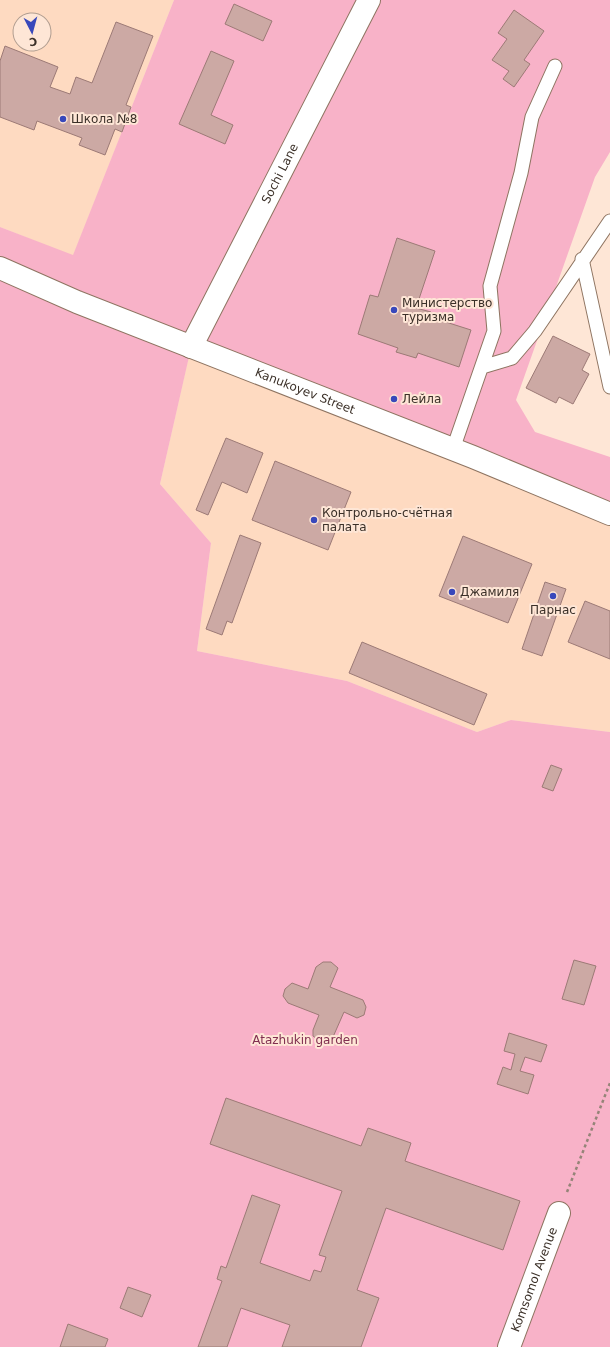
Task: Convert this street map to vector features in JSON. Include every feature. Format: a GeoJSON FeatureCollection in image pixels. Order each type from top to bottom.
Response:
{"type":"FeatureCollection","features":[{"type":"Feature","properties":{"kind":"street","name":"Sochi Lane"},"geometry":{"type":"LineString","coordinates":[[191,347],[369,0]]}},
{"type":"Feature","properties":{"kind":"street","name":"Kanukoyev Street"},"geometry":{"type":"LineString","coordinates":[[0,268],[77,302],[453,449],[610,514]]}},
{"type":"Feature","properties":{"kind":"street","name":"Komsomol Avenue"},"geometry":{"type":"LineString","coordinates":[[508,1347],[559,1213]]}},
{"type":"Feature","properties":{"kind":"lane"},"geometry":{"type":"LineString","coordinates":[[453,449],[494,331],[490,286],[521,173],[532,117],[555,66]]}},
{"type":"Feature","properties":{"kind":"lane"},"geometry":{"type":"LineString","coordinates":[[482,367],[512,358],[535,331],[582,259],[610,221]]}},
{"type":"Feature","properties":{"kind":"lane"},"geometry":{"type":"LineString","coordinates":[[582,259],[610,387]]}},
{"type":"Feature","properties":{"kind":"path"},"geometry":{"type":"LineString","coordinates":[[559,1213],[610,1083]]}},
{"type":"Feature","properties":{"kind":"shaded area","name":"Школа №8"},"geometry":{"type":"Polygon","coordinates":[[[0,0],[174,0],[73,256],[0,227],[0,0]]]}},
{"type":"Feature","properties":{"kind":"shaded area"},"geometry":{"type":"Polygon","coordinates":[[[191,347],[610,514],[610,732],[511,720],[477,732],[347,681],[197,651],[211,543],[160,484],[191,347]]]}},
{"type":"Feature","properties":{"kind":"green space","name":"Atazhukin garden"},"geometry":{"type":"Polygon","coordinates":[[[174,0],[610,0],[610,152],[595,177],[516,400],[535,432],[610,457],[610,514],[191,348],[160,484],[211,543],[197,651],[347,681],[477,732],[511,720],[610,732],[610,1347],[0,1347],[0,227],[73,255],[174,0]]]}},
{"type":"Feature","properties":{"kind":"building"},"geometry":{"type":"Polygon","coordinates":[[[234,4],[272,21],[263,41],[225,24],[234,4]]]}},
{"type":"Feature","properties":{"kind":"building"},"geometry":{"type":"Polygon","coordinates":[[[514,10],[544,31],[524,60],[530,64],[514,87],[503,79],[509,71],[492,60],[507,39],[498,33],[514,10]]]}},
{"type":"Feature","properties":{"kind":"building"},"geometry":{"type":"Polygon","coordinates":[[[116,22],[153,36],[126,105],[131,107],[122,132],[115,129],[105,155],[79,145],[82,138],[37,121],[34,130],[0,117],[0,61],[5,46],[12,49],[12,52],[20,52],[58,67],[50,87],[70,94],[76,77],[92,83],[116,22]]]}},
{"type":"Feature","properties":{"kind":"building"},"geometry":{"type":"Polygon","coordinates":[[[211,51],[234,61],[211,115],[233,125],[225,144],[179,124],[211,51]]]}},
{"type":"Feature","properties":{"kind":"building"},"geometry":{"type":"Polygon","coordinates":[[[397,238],[435,251],[416,308],[431,312],[430,317],[471,330],[459,367],[418,353],[416,358],[396,352],[398,348],[358,334],[370,295],[378,297],[397,238]]]}},
{"type":"Feature","properties":{"kind":"building"},"geometry":{"type":"Polygon","coordinates":[[[553,336],[590,354],[582,370],[589,374],[573,404],[559,397],[556,403],[526,388],[553,336]]]}},
{"type":"Feature","properties":{"kind":"building"},"geometry":{"type":"Polygon","coordinates":[[[226,438],[263,453],[247,493],[222,482],[208,515],[196,510],[226,438]]]}},
{"type":"Feature","properties":{"kind":"building"},"geometry":{"type":"Polygon","coordinates":[[[275,461],[351,492],[328,550],[252,520],[275,461]]]}},
{"type":"Feature","properties":{"kind":"building"},"geometry":{"type":"Polygon","coordinates":[[[240,535],[261,543],[232,623],[227,621],[222,635],[206,629],[240,535]]]}},
{"type":"Feature","properties":{"kind":"building"},"geometry":{"type":"Polygon","coordinates":[[[463,536],[532,564],[508,623],[439,596],[463,536]]]}},
{"type":"Feature","properties":{"kind":"building"},"geometry":{"type":"Polygon","coordinates":[[[545,582],[566,589],[542,656],[522,649],[545,582]]]}},
{"type":"Feature","properties":{"kind":"building"},"geometry":{"type":"Polygon","coordinates":[[[585,601],[610,611],[610,659],[568,642],[585,601]]]}},
{"type":"Feature","properties":{"kind":"building"},"geometry":{"type":"Polygon","coordinates":[[[362,642],[487,694],[474,725],[349,673],[362,642]]]}},
{"type":"Feature","properties":{"kind":"building"},"geometry":{"type":"Polygon","coordinates":[[[551,765],[562,769],[553,791],[542,787],[551,765]]]}},
{"type":"Feature","properties":{"kind":"building"},"geometry":{"type":"Polygon","coordinates":[[[574,960],[596,966],[584,1005],[562,999],[574,960]]]}},
{"type":"Feature","properties":{"kind":"building"},"geometry":{"type":"Polygon","coordinates":[[[323,962],[331,962],[338,968],[330,987],[363,1000],[366,1007],[364,1015],[357,1018],[344,1012],[333,1037],[326,1042],[320,1041],[313,1036],[313,1030],[319,1015],[288,1003],[283,996],[285,989],[292,983],[308,989],[316,967],[323,962]]]}},
{"type":"Feature","properties":{"kind":"building"},"geometry":{"type":"Polygon","coordinates":[[[509,1033],[547,1045],[541,1062],[525,1057],[520,1071],[534,1075],[528,1094],[497,1084],[503,1067],[511,1070],[515,1054],[504,1051],[509,1033]]]}},
{"type":"Feature","properties":{"kind":"building"},"geometry":{"type":"Polygon","coordinates":[[[226,1098],[361,1146],[368,1128],[411,1143],[405,1161],[520,1201],[503,1250],[386,1208],[357,1290],[379,1298],[361,1347],[282,1347],[290,1325],[241,1308],[227,1347],[198,1347],[222,1281],[217,1279],[221,1266],[226,1268],[252,1195],[280,1205],[260,1263],[310,1281],[314,1270],[321,1272],[326,1257],[319,1255],[342,1191],[210,1144],[226,1098]]]}},
{"type":"Feature","properties":{"kind":"building"},"geometry":{"type":"Polygon","coordinates":[[[128,1287],[151,1295],[142,1317],[120,1308],[128,1287]]]}},
{"type":"Feature","properties":{"kind":"building"},"geometry":{"type":"Polygon","coordinates":[[[68,1324],[108,1339],[105,1347],[60,1347],[68,1324]]]}},
{"type":"Feature","properties":{"kind":"place","name":"Школа №8"},"geometry":{"type":"Point","coordinates":[63,119]}},
{"type":"Feature","properties":{"kind":"place","name":"Министерство туризма"},"geometry":{"type":"Point","coordinates":[394,310]}},
{"type":"Feature","properties":{"kind":"place","name":"Лейла"},"geometry":{"type":"Point","coordinates":[394,399]}},
{"type":"Feature","properties":{"kind":"place","name":"Контрольно-счётная палата"},"geometry":{"type":"Point","coordinates":[314,520]}},
{"type":"Feature","properties":{"kind":"place","name":"Джамиля"},"geometry":{"type":"Point","coordinates":[452,592]}},
{"type":"Feature","properties":{"kind":"place","name":"Парнас"},"geometry":{"type":"Point","coordinates":[553,596]}}]}
